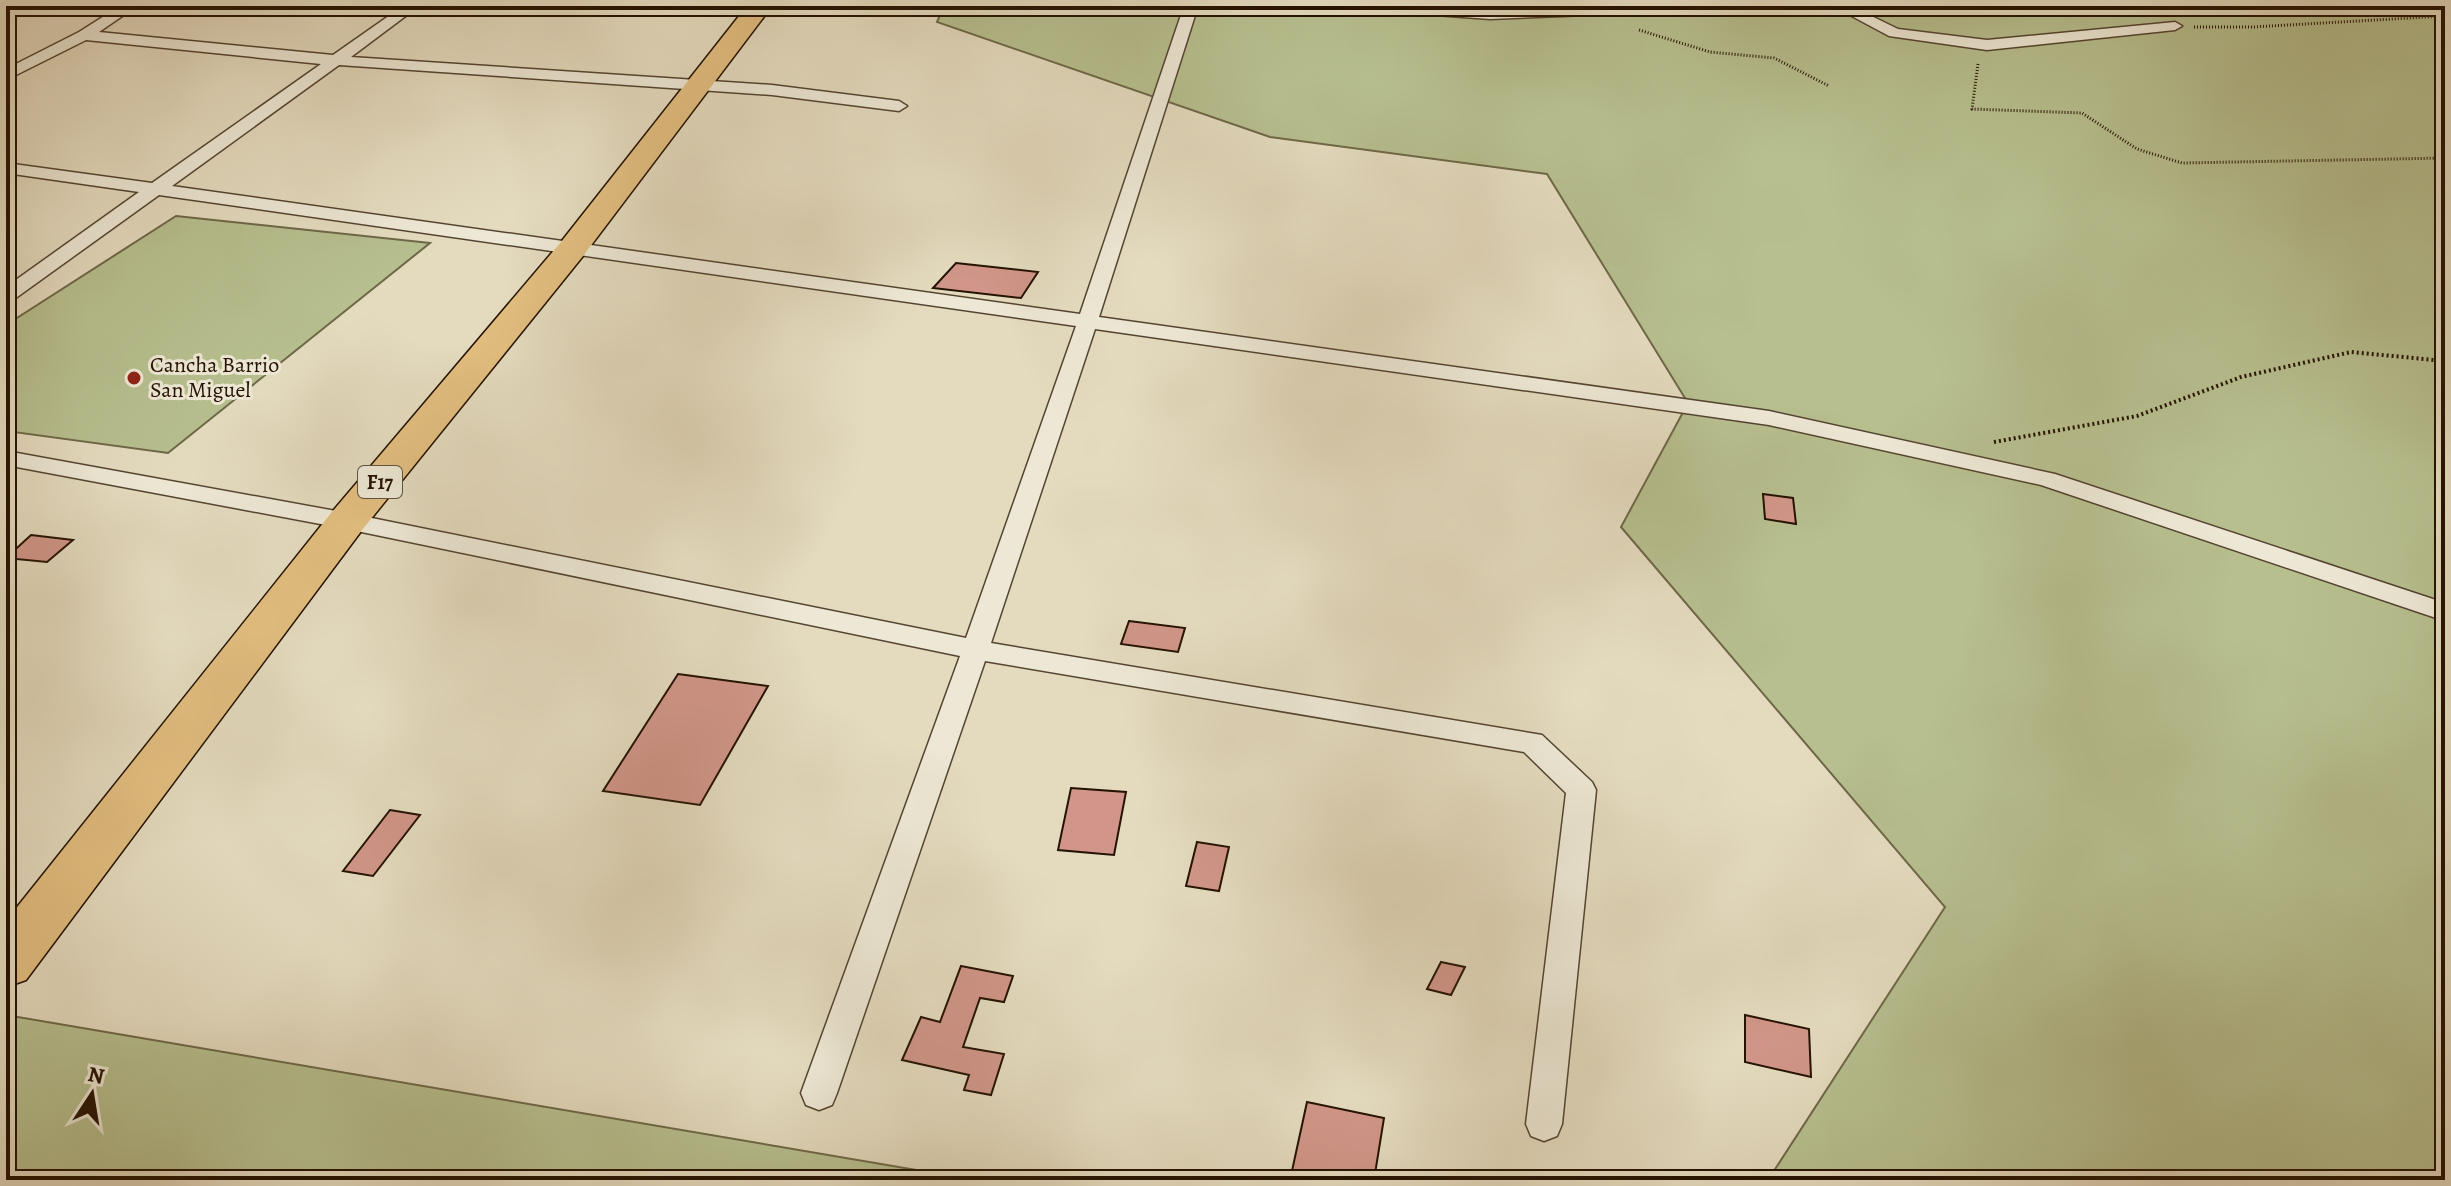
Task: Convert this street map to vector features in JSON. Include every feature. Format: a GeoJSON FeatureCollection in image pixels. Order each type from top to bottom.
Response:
{"type":"FeatureCollection","features":[{"type":"Feature","properties":{"kind":"highway","name":"F17"},"geometry":{"type":"LineString","coordinates":[[10,951],[347,521],[572,249],[760,6]]}},
{"type":"Feature","properties":{"kind":"street"},"geometry":{"type":"LineString","coordinates":[[6,75],[84,35],[130,6]]}},
{"type":"Feature","properties":{"kind":"street"},"geometry":{"type":"LineString","coordinates":[[6,296],[332,60],[412,6]]}},
{"type":"Feature","properties":{"kind":"street"},"geometry":{"type":"LineString","coordinates":[[819,1093],[1090,321],[1191,6]]}},
{"type":"Feature","properties":{"kind":"street"},"geometry":{"type":"LineString","coordinates":[[1368,6],[1490,15],[1712,6]]}},
{"type":"Feature","properties":{"kind":"street"},"geometry":{"type":"LineString","coordinates":[[1840,6],[1894,33],[1987,45],[2175,26]]}},
{"type":"Feature","properties":{"kind":"street"},"geometry":{"type":"LineString","coordinates":[[84,35],[332,60],[772,90],[899,106]]}},
{"type":"Feature","properties":{"kind":"street"},"geometry":{"type":"LineString","coordinates":[[6,168],[1769,418],[2047,479],[2445,612]]}},
{"type":"Feature","properties":{"kind":"street"},"geometry":{"type":"LineString","coordinates":[[6,458],[347,521],[977,650],[1532,743],[1581,790],[1544,1124]]}},
{"type":"Feature","properties":{"kind":"path"},"geometry":{"type":"LineString","coordinates":[[2175,26],[2253,27],[2445,16]]}},
{"type":"Feature","properties":{"kind":"path"},"geometry":{"type":"LineString","coordinates":[[1629,27],[1710,52],[1774,58],[1829,86]]}},
{"type":"Feature","properties":{"kind":"path"},"geometry":{"type":"LineString","coordinates":[[1987,45],[1975,72],[1972,109],[2082,113],[2137,149],[2182,163],[2445,158]]}},
{"type":"Feature","properties":{"kind":"path"},"geometry":{"type":"LineString","coordinates":[[1985,443],[2137,416],[2241,377],[2351,352],[2445,361]]}},
{"type":"Feature","properties":{"kind":"green space"},"geometry":{"type":"Polygon","coordinates":[[[944,6],[2445,6],[2445,1180],[1768,1180],[1945,907],[1621,527],[1688,403],[1547,174],[1270,137],[937,22],[944,6]]]}},
{"type":"Feature","properties":{"kind":"green space","name":"Cancha Barrio San Miguel"},"geometry":{"type":"Polygon","coordinates":[[[176,216],[430,243],[168,453],[6,431],[6,325],[176,216]]]}},
{"type":"Feature","properties":{"kind":"green space"},"geometry":{"type":"Polygon","coordinates":[[[6,1015],[975,1180],[6,1180],[6,1015]]]}},
{"type":"Feature","properties":{"kind":"building"},"geometry":{"type":"Polygon","coordinates":[[[956,263],[1038,272],[1021,298],[933,288],[956,263]]]}},
{"type":"Feature","properties":{"kind":"building"},"geometry":{"type":"Polygon","coordinates":[[[1763,494],[1793,498],[1796,524],[1765,519],[1763,494]]]}},
{"type":"Feature","properties":{"kind":"building"},"geometry":{"type":"Polygon","coordinates":[[[31,535],[73,540],[47,562],[6,558],[31,535]]]}},
{"type":"Feature","properties":{"kind":"building"},"geometry":{"type":"Polygon","coordinates":[[[1129,621],[1185,628],[1178,652],[1121,644],[1129,621]]]}},
{"type":"Feature","properties":{"kind":"building"},"geometry":{"type":"Polygon","coordinates":[[[678,674],[768,686],[700,805],[603,791],[678,674]]]}},
{"type":"Feature","properties":{"kind":"building"},"geometry":{"type":"Polygon","coordinates":[[[1071,788],[1126,792],[1114,855],[1058,850],[1071,788]]]}},
{"type":"Feature","properties":{"kind":"building"},"geometry":{"type":"Polygon","coordinates":[[[390,810],[420,815],[373,876],[343,871],[390,810]]]}},
{"type":"Feature","properties":{"kind":"building"},"geometry":{"type":"Polygon","coordinates":[[[1197,842],[1229,847],[1219,891],[1186,886],[1197,842]]]}},
{"type":"Feature","properties":{"kind":"building"},"geometry":{"type":"Polygon","coordinates":[[[1441,962],[1465,967],[1451,995],[1427,989],[1441,962]]]}},
{"type":"Feature","properties":{"kind":"building"},"geometry":{"type":"Polygon","coordinates":[[[961,966],[1013,976],[1004,1002],[980,998],[963,1047],[1004,1054],[991,1095],[964,1090],[969,1075],[902,1060],[921,1017],[940,1022],[961,966]]]}},
{"type":"Feature","properties":{"kind":"building"},"geometry":{"type":"Polygon","coordinates":[[[1745,1015],[1809,1029],[1811,1077],[1745,1062],[1745,1015]]]}},
{"type":"Feature","properties":{"kind":"building"},"geometry":{"type":"Polygon","coordinates":[[[1307,1102],[1384,1118],[1374,1180],[1290,1180],[1307,1102]]]}},
{"type":"Feature","properties":{"kind":"place","name":"Cancha Barrio San Miguel"},"geometry":{"type":"Point","coordinates":[134,378]}}]}
